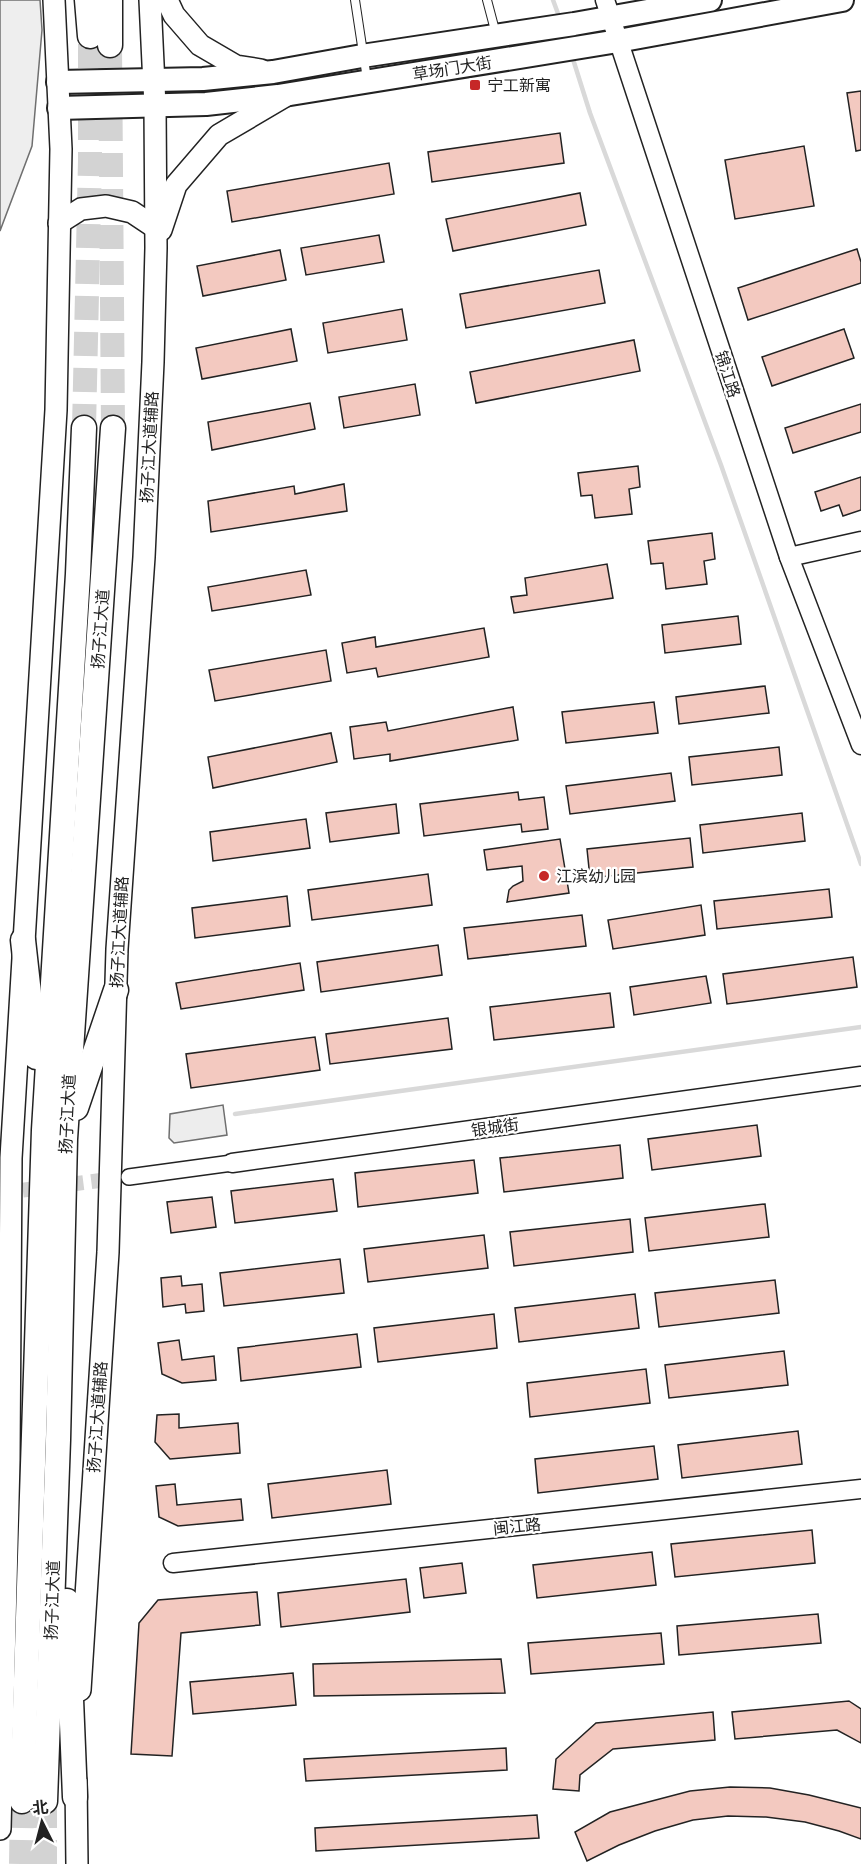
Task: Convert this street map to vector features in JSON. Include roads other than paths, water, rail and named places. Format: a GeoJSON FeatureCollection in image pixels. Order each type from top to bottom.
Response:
{"type":"FeatureCollection","features":[{"type":"Feature","properties":{"kind":"highway"},"geometry":{"type":"LineString","coordinates":[[87,0],[100,40],[110,0]]}},
{"type":"Feature","properties":{"kind":"highway","name":"扬子江大道"},"geometry":{"type":"LineString","coordinates":[[84,428],[55,1134],[33,1801],[58,1440],[55,1134],[112,428]]}},
{"type":"Feature","properties":{"kind":"highway"},"geometry":{"type":"LineString","coordinates":[[23,940],[55,1134]]}},
{"type":"Feature","properties":{"kind":"highway"},"geometry":{"type":"LineString","coordinates":[[55,1134],[116,990]]}},
{"type":"Feature","properties":{"kind":"highway"},"geometry":{"type":"LineString","coordinates":[[58,1440],[65,1537],[75,1797]]}},
{"type":"Feature","properties":{"kind":"main road"},"geometry":{"type":"LineString","coordinates":[[0,1829],[9,1458],[11,1158],[56,410],[62,149],[54,0]]}},
{"type":"Feature","properties":{"kind":"main road","name":"扬子江大道辅路"},"geometry":{"type":"LineString","coordinates":[[77,1864],[75,1797],[82,1643],[108,1252],[116,990],[144,557],[153,362],[156,238],[155,106],[150,0]]}},
{"type":"Feature","properties":{"kind":"main road"},"geometry":{"type":"LineString","coordinates":[[167,0],[174,15],[200,45],[236,66],[273,72]]}},
{"type":"Feature","properties":{"kind":"main road","name":"草场门大街"},"geometry":{"type":"LineString","coordinates":[[58,82],[154,81],[273,72],[574,24],[607,9],[711,0]]}},
{"type":"Feature","properties":{"kind":"main road","name":"草场门大街"},"geometry":{"type":"LineString","coordinates":[[59,108],[206,104],[287,95],[618,41],[842,0]]}},
{"type":"Feature","properties":{"kind":"main road"},"geometry":{"type":"LineString","coordinates":[[59,223],[81,209],[106,206],[132,212],[156,238],[176,185],[219,135],[287,95]]}},
{"type":"Feature","properties":{"kind":"street","name":"锦江路"},"geometry":{"type":"LineString","coordinates":[[607,9],[789,557],[861,745]]}},
{"type":"Feature","properties":{"kind":"street"},"geometry":{"type":"LineString","coordinates":[[789,557],[861,541]]}},
{"type":"Feature","properties":{"kind":"street","name":"银城街"},"geometry":{"type":"LineString","coordinates":[[129,1177],[861,1076]]}},
{"type":"Feature","properties":{"kind":"street","name":"闽江路"},"geometry":{"type":"LineString","coordinates":[[173,1563],[861,1489]]}},
{"type":"Feature","properties":{"kind":"lane"},"geometry":{"type":"LineString","coordinates":[[355,0],[367,82]]}},
{"type":"Feature","properties":{"kind":"lane"},"geometry":{"type":"LineString","coordinates":[[487,0],[496,36]]}},
{"type":"Feature","properties":{"kind":"waterway"},"geometry":{"type":"LineString","coordinates":[[553,0],[560,19]]}},
{"type":"Feature","properties":{"kind":"waterway"},"geometry":{"type":"LineString","coordinates":[[572,56],[590,113],[721,465],[861,864]]}},
{"type":"Feature","properties":{"kind":"waterway"},"geometry":{"type":"LineString","coordinates":[[235,1114],[861,1027]]}},
{"type":"Feature","properties":{"kind":"tunnel"},"geometry":{"type":"LineString","coordinates":[[84,428],[90,160],[90,36]]}},
{"type":"Feature","properties":{"kind":"tunnel"},"geometry":{"type":"LineString","coordinates":[[110,45],[113,428]]}},
{"type":"Feature","properties":{"kind":"tunnel"},"geometry":{"type":"LineString","coordinates":[[0,1193],[120,1178]]}},
{"type":"Feature","properties":{"kind":"tunnel"},"geometry":{"type":"LineString","coordinates":[[21,1864],[22,1801]]}},
{"type":"Feature","properties":{"kind":"tunnel"},"geometry":{"type":"LineString","coordinates":[[45,1801],[45,1864]]}},
{"type":"Feature","properties":{"kind":"place","name":"宁工新寓"},"geometry":{"type":"Point","coordinates":[475,85]}},
{"type":"Feature","properties":{"kind":"place","name":"江滨幼儿园"},"geometry":{"type":"Point","coordinates":[544,876]}}]}
